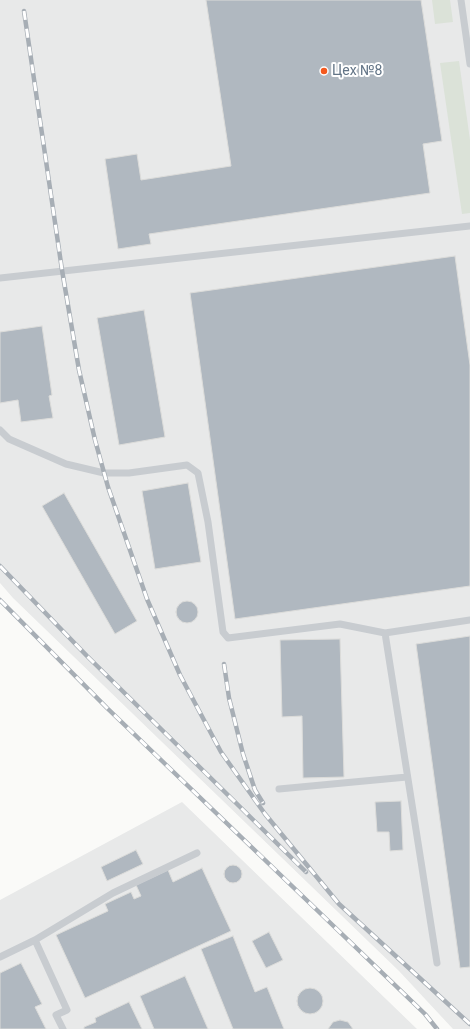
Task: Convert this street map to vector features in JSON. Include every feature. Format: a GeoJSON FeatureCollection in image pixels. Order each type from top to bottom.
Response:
{"type":"FeatureCollection","features":[{"type":"Feature","properties":{"kind":"lane"},"geometry":{"type":"LineString","coordinates":[[461,0],[470,64]]}},
{"type":"Feature","properties":{"kind":"lane"},"geometry":{"type":"LineString","coordinates":[[0,278],[470,226]]}},
{"type":"Feature","properties":{"kind":"lane"},"geometry":{"type":"LineString","coordinates":[[0,430],[9,439],[66,464],[104,473],[129,474],[187,465],[198,473],[208,522],[223,632],[228,638],[340,624],[385,634],[470,620]]}},
{"type":"Feature","properties":{"kind":"lane"},"geometry":{"type":"LineString","coordinates":[[385,634],[437,963]]}},
{"type":"Feature","properties":{"kind":"lane"},"geometry":{"type":"LineString","coordinates":[[279,789],[407,777]]}},
{"type":"Feature","properties":{"kind":"lane"},"geometry":{"type":"LineString","coordinates":[[0,957],[35,940],[113,893],[197,852]]}},
{"type":"Feature","properties":{"kind":"lane"},"geometry":{"type":"LineString","coordinates":[[35,940],[67,1010],[56,1015],[63,1029]]}},
{"type":"Feature","properties":{"kind":"shaded area"},"geometry":{"type":"Polygon","coordinates":[[[0,0],[470,0],[470,1029],[453,1029],[399,971],[13,598],[0,583],[0,0]]]}},
{"type":"Feature","properties":{"kind":"shaded area"},"geometry":{"type":"Polygon","coordinates":[[[432,0],[450,0],[453,22],[435,24],[432,0]]]}},
{"type":"Feature","properties":{"kind":"shaded area"},"geometry":{"type":"Polygon","coordinates":[[[459,61],[470,140],[470,213],[462,214],[440,63],[459,61]]]}},
{"type":"Feature","properties":{"kind":"shaded area"},"geometry":{"type":"Polygon","coordinates":[[[182,802],[417,1029],[0,1029],[0,900],[182,802]]]}},
{"type":"Feature","properties":{"kind":"building","name":"Цех №8"},"geometry":{"type":"Polygon","coordinates":[[[206,0],[421,0],[442,141],[423,144],[430,193],[149,234],[151,244],[118,249],[105,159],[137,154],[141,180],[231,166],[206,0]]]}},
{"type":"Feature","properties":{"kind":"building"},"geometry":{"type":"Polygon","coordinates":[[[455,256],[470,365],[470,586],[235,619],[190,293],[455,256]]]}},
{"type":"Feature","properties":{"kind":"building"},"geometry":{"type":"Polygon","coordinates":[[[144,310],[165,437],[119,445],[97,318],[144,310]]]}},
{"type":"Feature","properties":{"kind":"building"},"geometry":{"type":"Polygon","coordinates":[[[42,326],[52,395],[49,396],[53,418],[21,422],[18,400],[0,403],[0,332],[42,326]]]}},
{"type":"Feature","properties":{"kind":"building"},"geometry":{"type":"Polygon","coordinates":[[[188,483],[201,562],[155,569],[142,491],[188,483]]]}},
{"type":"Feature","properties":{"kind":"building"},"geometry":{"type":"Polygon","coordinates":[[[64,493],[137,621],[115,634],[42,506],[64,493]]]}},
{"type":"Feature","properties":{"kind":"building"},"geometry":{"type":"Polygon","coordinates":[[[187,601],[195,604],[198,612],[195,620],[187,623],[179,620],[176,612],[179,604],[187,601]]]}},
{"type":"Feature","properties":{"kind":"building"},"geometry":{"type":"Polygon","coordinates":[[[470,636],[470,967],[460,968],[416,644],[470,636]]]}},
{"type":"Feature","properties":{"kind":"building"},"geometry":{"type":"Polygon","coordinates":[[[340,639],[344,777],[303,778],[302,716],[282,717],[280,640],[340,639]]]}},
{"type":"Feature","properties":{"kind":"building"},"geometry":{"type":"Polygon","coordinates":[[[401,801],[403,850],[390,851],[389,832],[377,832],[375,802],[401,801]]]}},
{"type":"Feature","properties":{"kind":"building"},"geometry":{"type":"Polygon","coordinates":[[[136,850],[143,864],[107,881],[101,867],[136,850]]]}},
{"type":"Feature","properties":{"kind":"building"},"geometry":{"type":"Polygon","coordinates":[[[229,865],[237,865],[242,870],[240,881],[237,883],[229,883],[224,878],[224,870],[229,865]]]}},
{"type":"Feature","properties":{"kind":"building"},"geometry":{"type":"Polygon","coordinates":[[[202,868],[231,931],[85,998],[56,935],[108,911],[105,904],[131,892],[134,899],[141,896],[136,885],[168,870],[173,882],[202,868]]]}},
{"type":"Feature","properties":{"kind":"building"},"geometry":{"type":"Polygon","coordinates":[[[269,932],[283,960],[266,968],[252,941],[269,932]]]}},
{"type":"Feature","properties":{"kind":"building"},"geometry":{"type":"Polygon","coordinates":[[[233,936],[255,992],[267,987],[284,1029],[233,1029],[201,949],[233,936]]]}},
{"type":"Feature","properties":{"kind":"building"},"geometry":{"type":"Polygon","coordinates":[[[21,963],[42,1004],[35,1007],[46,1029],[0,1029],[0,973],[21,963]]]}},
{"type":"Feature","properties":{"kind":"building"},"geometry":{"type":"Polygon","coordinates":[[[185,976],[208,1029],[154,1029],[140,996],[185,976]]]}},
{"type":"Feature","properties":{"kind":"building"},"geometry":{"type":"Polygon","coordinates":[[[310,988],[320,991],[323,1001],[320,1011],[310,1014],[300,1011],[297,1001],[300,991],[310,988]]]}},
{"type":"Feature","properties":{"kind":"building"},"geometry":{"type":"Polygon","coordinates":[[[129,1002],[142,1029],[84,1029],[84,1027],[96,1022],[95,1018],[129,1002]]]}},
{"type":"Feature","properties":{"kind":"building"},"geometry":{"type":"Polygon","coordinates":[[[340,1020],[348,1022],[353,1029],[328,1029],[333,1022],[340,1020]]]}},
{"type":"Feature","properties":{"kind":"railway"},"geometry":{"type":"LineString","coordinates":[[24,11],[62,270],[79,370],[95,440],[108,487],[147,599],[180,675],[221,752],[265,814],[339,904],[470,1024]]}},
{"type":"Feature","properties":{"kind":"railway"},"geometry":{"type":"LineString","coordinates":[[0,566],[87,656],[306,872]]}},
{"type":"Feature","properties":{"kind":"railway"},"geometry":{"type":"LineString","coordinates":[[0,600],[107,708],[425,1014],[437,1029]]}},
{"type":"Feature","properties":{"kind":"railway"},"geometry":{"type":"LineString","coordinates":[[224,664],[229,698],[243,754],[255,790],[263,803]]}},
{"type":"Feature","properties":{"kind":"place","name":"Цех №8"},"geometry":{"type":"Point","coordinates":[324,71]}}]}
